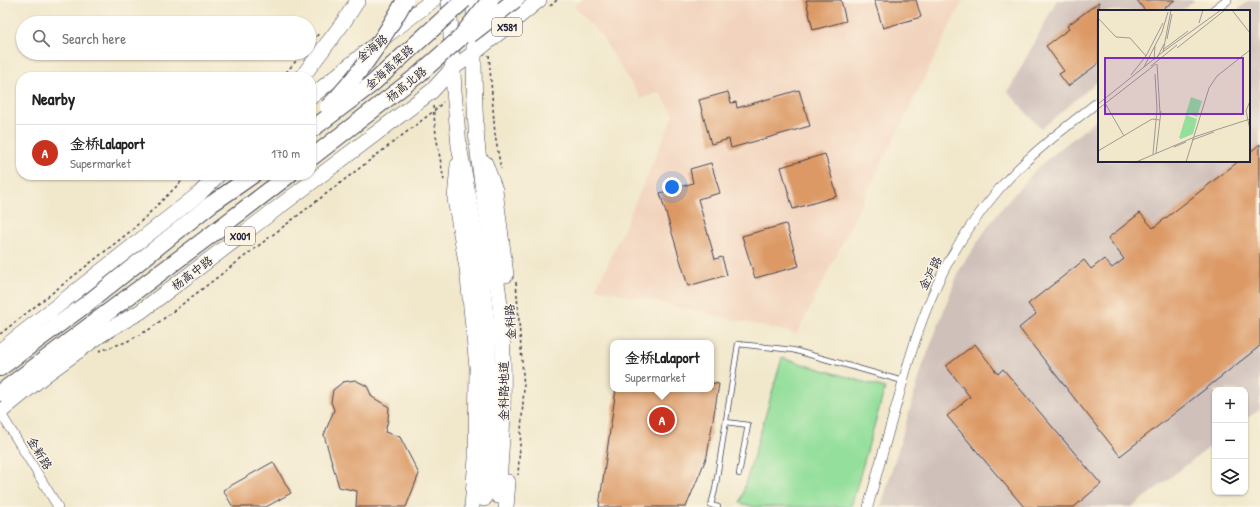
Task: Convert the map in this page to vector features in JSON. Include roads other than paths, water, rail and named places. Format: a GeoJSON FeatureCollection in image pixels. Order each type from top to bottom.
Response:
{"type":"FeatureCollection","features":[{"type":"Feature","properties":{"kind":"highway"},"geometry":{"type":"LineString","coordinates":[[316,118],[344,92],[369,58],[405,0]]}},
{"type":"Feature","properties":{"kind":"highway","name":"金海高架路"},"geometry":{"type":"LineString","coordinates":[[316,126],[372,84],[464,0]]}},
{"type":"Feature","properties":{"kind":"highway","name":"杨高北路"},"geometry":{"type":"LineString","coordinates":[[316,154],[418,75],[459,39],[490,0]]}},
{"type":"Feature","properties":{"kind":"highway"},"geometry":{"type":"LineString","coordinates":[[418,75],[515,0]]}},
{"type":"Feature","properties":{"kind":"highway"},"geometry":{"type":"LineString","coordinates":[[0,368],[89,302],[210,205],[246,180]]}},
{"type":"Feature","properties":{"kind":"highway","name":"X001"},"geometry":{"type":"LineString","coordinates":[[0,393],[282,180]]}},
{"type":"Feature","properties":{"kind":"highway"},"geometry":{"type":"LineString","coordinates":[[21,376],[106,331]]}},
{"type":"Feature","properties":{"kind":"main road"},"geometry":{"type":"LineString","coordinates":[[316,59],[343,23],[358,0]]}},
{"type":"Feature","properties":{"kind":"main road","name":"金海路"},"geometry":{"type":"LineString","coordinates":[[316,93],[433,0]]}},
{"type":"Feature","properties":{"kind":"main road"},"geometry":{"type":"LineString","coordinates":[[449,0],[455,109],[459,146],[455,198],[467,268],[477,367],[476,459],[490,502]]}},
{"type":"Feature","properties":{"kind":"main road","name":"金科路"},"geometry":{"type":"LineString","coordinates":[[474,0],[477,141],[476,195]]}},
{"type":"Feature","properties":{"kind":"main road","name":"X581"},"geometry":{"type":"LineString","coordinates":[[474,53],[539,0]]}},
{"type":"Feature","properties":{"kind":"main road","name":"杨高中路"},"geometry":{"type":"LineString","coordinates":[[316,179],[432,91],[453,68],[474,53]]}},
{"type":"Feature","properties":{"kind":"main road"},"geometry":{"type":"LineString","coordinates":[[306,72],[315,60]]}},
{"type":"Feature","properties":{"kind":"main road","name":"金科路"},"geometry":{"type":"LineString","coordinates":[[477,141],[495,190],[511,314],[512,436],[490,502]]}},
{"type":"Feature","properties":{"kind":"main road"},"geometry":{"type":"LineString","coordinates":[[459,146],[476,195]]}},
{"type":"Feature","properties":{"kind":"main road"},"geometry":{"type":"LineString","coordinates":[[0,351],[193,199],[213,180]]}},
{"type":"Feature","properties":{"kind":"main road","name":"杨高中路"},"geometry":{"type":"LineString","coordinates":[[0,412],[45,375],[106,331],[140,312],[314,180]]}},
{"type":"Feature","properties":{"kind":"main road","name":"金科路地道"},"geometry":{"type":"LineString","coordinates":[[476,195],[496,278],[502,338],[503,423],[490,502]]}},
{"type":"Feature","properties":{"kind":"street"},"geometry":{"type":"LineString","coordinates":[[1214,10],[1226,0]]}},
{"type":"Feature","properties":{"kind":"street","name":"金沪路"},"geometry":{"type":"LineString","coordinates":[[868,507],[919,328],[932,295],[956,248],[1000,188],[1023,164],[1098,102]]}},
{"type":"Feature","properties":{"kind":"street","name":"金新路"},"geometry":{"type":"LineString","coordinates":[[0,412],[58,507]]}},
{"type":"Feature","properties":{"kind":"lane"},"geometry":{"type":"LineString","coordinates":[[718,507],[711,506],[715,490],[738,344],[793,350],[903,381]]}},
{"type":"Feature","properties":{"kind":"lane"},"geometry":{"type":"LineString","coordinates":[[726,422],[748,426],[739,474]]}},
{"type":"Feature","properties":{"kind":"place","name":"金桥Lalaport"},"geometry":{"type":"Point","coordinates":[662,420]}}]}
